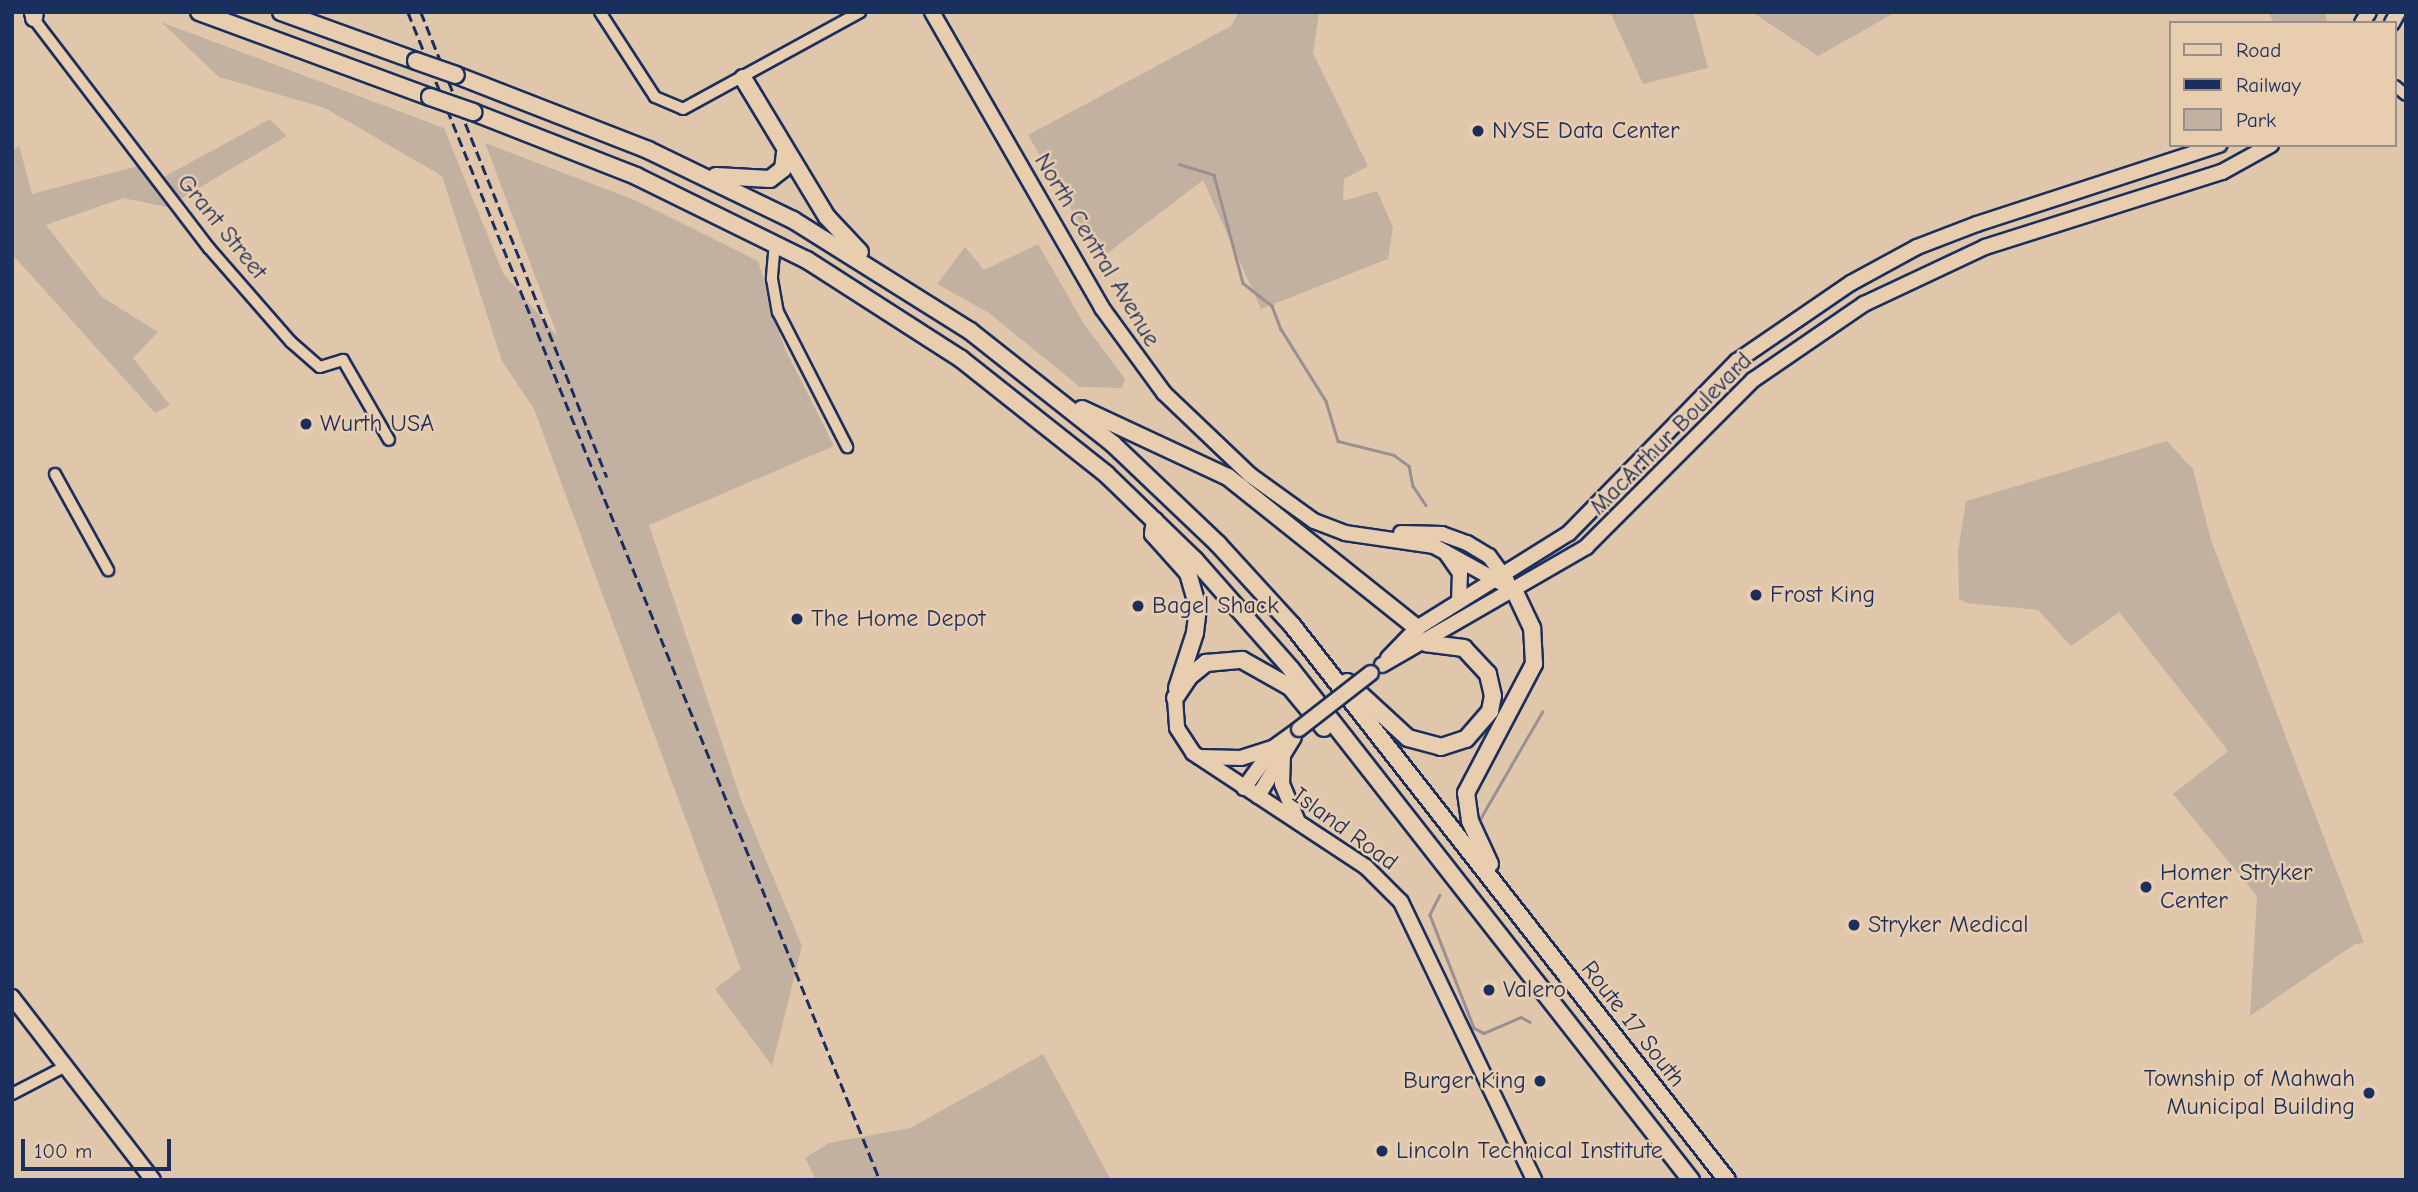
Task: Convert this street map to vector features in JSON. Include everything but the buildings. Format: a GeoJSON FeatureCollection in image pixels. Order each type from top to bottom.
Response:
{"type":"FeatureCollection","features":[{"type":"Feature","properties":{"kind":"highway"},"geometry":{"type":"LineString","coordinates":[[187,12],[227,22]]}},
{"type":"Feature","properties":{"kind":"highway"},"geometry":{"type":"LineString","coordinates":[[200,12],[473,112],[636,176],[775,242],[880,304],[990,380],[1155,521],[1252,622],[1392,796],[1691,1180]]}},
{"type":"Feature","properties":{"kind":"highway"},"geometry":{"type":"LineString","coordinates":[[281,12],[456,75],[695,172],[879,270],[970,331],[1058,398],[1193,519],[1315,654],[1505,895]]}},
{"type":"Feature","properties":{"kind":"highway"},"geometry":{"type":"LineString","coordinates":[[743,78],[785,152],[827,216],[879,270]]}},
{"type":"Feature","properties":{"kind":"highway"},"geometry":{"type":"LineString","coordinates":[[695,172],[739,181],[770,179],[783,169],[785,152]]}},
{"type":"Feature","properties":{"kind":"highway"},"geometry":{"type":"LineString","coordinates":[[1058,398],[1228,477],[1421,635],[1470,652],[1491,681],[1493,696],[1487,718],[1472,735],[1450,746],[1423,744],[1400,734],[1315,654]]}},
{"type":"Feature","properties":{"kind":"highway"},"geometry":{"type":"LineString","coordinates":[[1155,521],[1153,534],[1188,573],[1198,608],[1195,633],[1178,678],[1175,698]]}},
{"type":"Feature","properties":{"kind":"highway"},"geometry":{"type":"LineString","coordinates":[[1505,895],[1470,821],[1466,793],[1534,664],[1532,628],[1514,590]]}},
{"type":"Feature","properties":{"kind":"highway"},"geometry":{"type":"LineString","coordinates":[[1175,698],[1189,676],[1206,663],[1226,658],[1251,662],[1290,687],[1392,796]]}},
{"type":"Feature","properties":{"kind":"highway","name":"Route 17 South"},"geometry":{"type":"LineString","coordinates":[[1505,895],[1727,1180]]}},
{"type":"Feature","properties":{"kind":"main road","name":"North Central Avenue"},"geometry":{"type":"LineString","coordinates":[[932,12],[1102,308],[1145,370],[1213,441],[1281,499],[1329,528],[1443,549],[1498,577],[1514,590]]}},
{"type":"Feature","properties":{"kind":"main road","name":"MacArthur Boulevard"},"geometry":{"type":"LineString","coordinates":[[1244,788],[1299,729],[1421,635],[1460,601],[1578,525],[1705,390],[1773,333],[1851,283],[1917,247],[2213,147]]}},
{"type":"Feature","properties":{"kind":"main road","name":"MacArthur Boulevard"},"geometry":{"type":"LineString","coordinates":[[1421,635],[1514,590],[1598,538],[1723,408],[1788,354],[1907,281],[1985,247],[2222,172],[2267,147]]}},
{"type":"Feature","properties":{"kind":"main road"},"geometry":{"type":"LineString","coordinates":[[2059,224],[2110,202],[2117,194],[2112,181]]}},
{"type":"Feature","properties":{"kind":"main road"},"geometry":{"type":"LineString","coordinates":[[1985,247],[1988,240],[2044,222],[2042,203]]}},
{"type":"Feature","properties":{"kind":"main road","name":"North Central Avenue"},"geometry":{"type":"LineString","coordinates":[[1371,536],[1422,533],[1451,537],[1489,556],[1498,577]]}},
{"type":"Feature","properties":{"kind":"main road"},"geometry":{"type":"LineString","coordinates":[[1443,549],[1460,573],[1460,601]]}},
{"type":"Feature","properties":{"kind":"main road","name":"Island Road"},"geometry":{"type":"LineString","coordinates":[[1175,698],[1179,734],[1198,757],[1374,874],[1409,913],[1534,1180]]}},
{"type":"Feature","properties":{"kind":"main road","name":"MacArthur Boulevard"},"geometry":{"type":"LineString","coordinates":[[1258,796],[1278,751]]}},
{"type":"Feature","properties":{"kind":"main road"},"geometry":{"type":"LineString","coordinates":[[1198,757],[1241,758],[1278,751],[1282,784],[1298,821]]}},
{"type":"Feature","properties":{"kind":"main road"},"geometry":{"type":"LineString","coordinates":[[12,997],[153,1180]]}},
{"type":"Feature","properties":{"kind":"street"},"geometry":{"type":"LineString","coordinates":[[600,12],[663,103],[692,107],[860,12]]}},
{"type":"Feature","properties":{"kind":"street","name":"Grant Street"},"geometry":{"type":"LineString","coordinates":[[32,14],[209,248],[291,342],[320,367],[343,360],[389,440]]}},
{"type":"Feature","properties":{"kind":"street"},"geometry":{"type":"LineString","coordinates":[[775,242],[772,279],[778,312],[847,447]]}},
{"type":"Feature","properties":{"kind":"street"},"geometry":{"type":"LineString","coordinates":[[55,474],[108,570]]}},
{"type":"Feature","properties":{"kind":"street"},"geometry":{"type":"LineString","coordinates":[[12,1094],[66,1066]]}},
{"type":"Feature","properties":{"kind":"green space"},"geometry":{"type":"Polygon","coordinates":[[[1239,12],[1319,12],[1313,53],[1368,166],[1344,179],[1343,201],[1377,191],[1393,227],[1388,259],[1261,309],[1203,180],[1100,259],[1028,135],[1231,26],[1239,12]]]}},
{"type":"Feature","properties":{"kind":"green space"},"geometry":{"type":"Polygon","coordinates":[[[1610,12],[1693,12],[1708,68],[1643,84],[1610,12]]]}},
{"type":"Feature","properties":{"kind":"green space"},"geometry":{"type":"Polygon","coordinates":[[[1752,12],[1896,12],[1818,56],[1752,12]]]}},
{"type":"Feature","properties":{"kind":"green space"},"geometry":{"type":"Polygon","coordinates":[[[2269,12],[2325,12],[2327,21],[2272,21],[2269,12]]]}},
{"type":"Feature","properties":{"kind":"green space"},"geometry":{"type":"Polygon","coordinates":[[[161,22],[444,128],[503,273],[558,337],[485,143],[637,201],[758,261],[784,347],[834,446],[649,525],[741,800],[802,946],[772,1066],[715,989],[741,969],[534,409],[502,361],[442,176],[325,108],[219,77],[161,22]]]}},
{"type":"Feature","properties":{"kind":"green space"},"geometry":{"type":"Polygon","coordinates":[[[270,119],[287,136],[167,207],[123,198],[46,225],[102,297],[158,332],[133,358],[170,405],[155,413],[12,254],[12,153],[19,145],[32,194],[149,163],[160,179],[270,119]]]}},
{"type":"Feature","properties":{"kind":"green space"},"geometry":{"type":"Polygon","coordinates":[[[1038,244],[1084,324],[1125,379],[1122,388],[1080,387],[989,313],[937,284],[965,247],[984,270],[1038,244]]]}},
{"type":"Feature","properties":{"kind":"green space"},"geometry":{"type":"Polygon","coordinates":[[[2167,441],[2193,469],[2211,540],[2364,943],[2355,944],[2250,1016],[2257,896],[2173,794],[2228,751],[2119,612],[2071,646],[2038,610],[1966,603],[1959,599],[1958,551],[1966,501],[2167,441]]]}},
{"type":"Feature","properties":{"kind":"green space"},"geometry":{"type":"Polygon","coordinates":[[[1043,1054],[1111,1180],[816,1180],[805,1158],[829,1143],[910,1128],[1043,1054]]]}},
{"type":"Feature","properties":{"kind":"waterway"},"geometry":{"type":"LineString","coordinates":[[1179,164],[1214,175],[1243,283],[1272,306],[1281,329],[1326,401],[1338,441],[1394,455],[1409,466],[1413,486],[1426,505]]}},
{"type":"Feature","properties":{"kind":"waterway"},"geometry":{"type":"LineString","coordinates":[[1480,819],[1542,712]]}},
{"type":"Feature","properties":{"kind":"waterway"},"geometry":{"type":"LineString","coordinates":[[1440,895],[1430,915],[1474,1028],[1484,1033],[1521,1017],[1530,1022]]}},
{"type":"Feature","properties":{"kind":"railway"},"geometry":{"type":"LineString","coordinates":[[408,12],[880,1180]]}},
{"type":"Feature","properties":{"kind":"railway"},"geometry":{"type":"LineString","coordinates":[[421,12],[607,477]]}},
{"type":"Feature","properties":{"kind":"place","name":"NYSE Data Center"},"geometry":{"type":"Point","coordinates":[1478,131]}},
{"type":"Feature","properties":{"kind":"place","name":"Wurth USA"},"geometry":{"type":"Point","coordinates":[306,424]}},
{"type":"Feature","properties":{"kind":"place","name":"Frost King"},"geometry":{"type":"Point","coordinates":[1756,595]}},
{"type":"Feature","properties":{"kind":"place","name":"Bagel Shack"},"geometry":{"type":"Point","coordinates":[1138,606]}},
{"type":"Feature","properties":{"kind":"place","name":"The Home Depot"},"geometry":{"type":"Point","coordinates":[797,619]}},
{"type":"Feature","properties":{"kind":"place","name":"Homer Stryker Center"},"geometry":{"type":"Point","coordinates":[2146,887]}},
{"type":"Feature","properties":{"kind":"place","name":"Stryker Medical"},"geometry":{"type":"Point","coordinates":[1854,925]}},
{"type":"Feature","properties":{"kind":"place","name":"Valero"},"geometry":{"type":"Point","coordinates":[1489,990]}},
{"type":"Feature","properties":{"kind":"place","name":"Burger King"},"geometry":{"type":"Point","coordinates":[1540,1081]}},
{"type":"Feature","properties":{"kind":"place","name":"Township of Mahwah Municipal Building"},"geometry":{"type":"Point","coordinates":[2369,1093]}},
{"type":"Feature","properties":{"kind":"place","name":"Lincoln Technical Institute"},"geometry":{"type":"Point","coordinates":[1382,1151]}}]}
